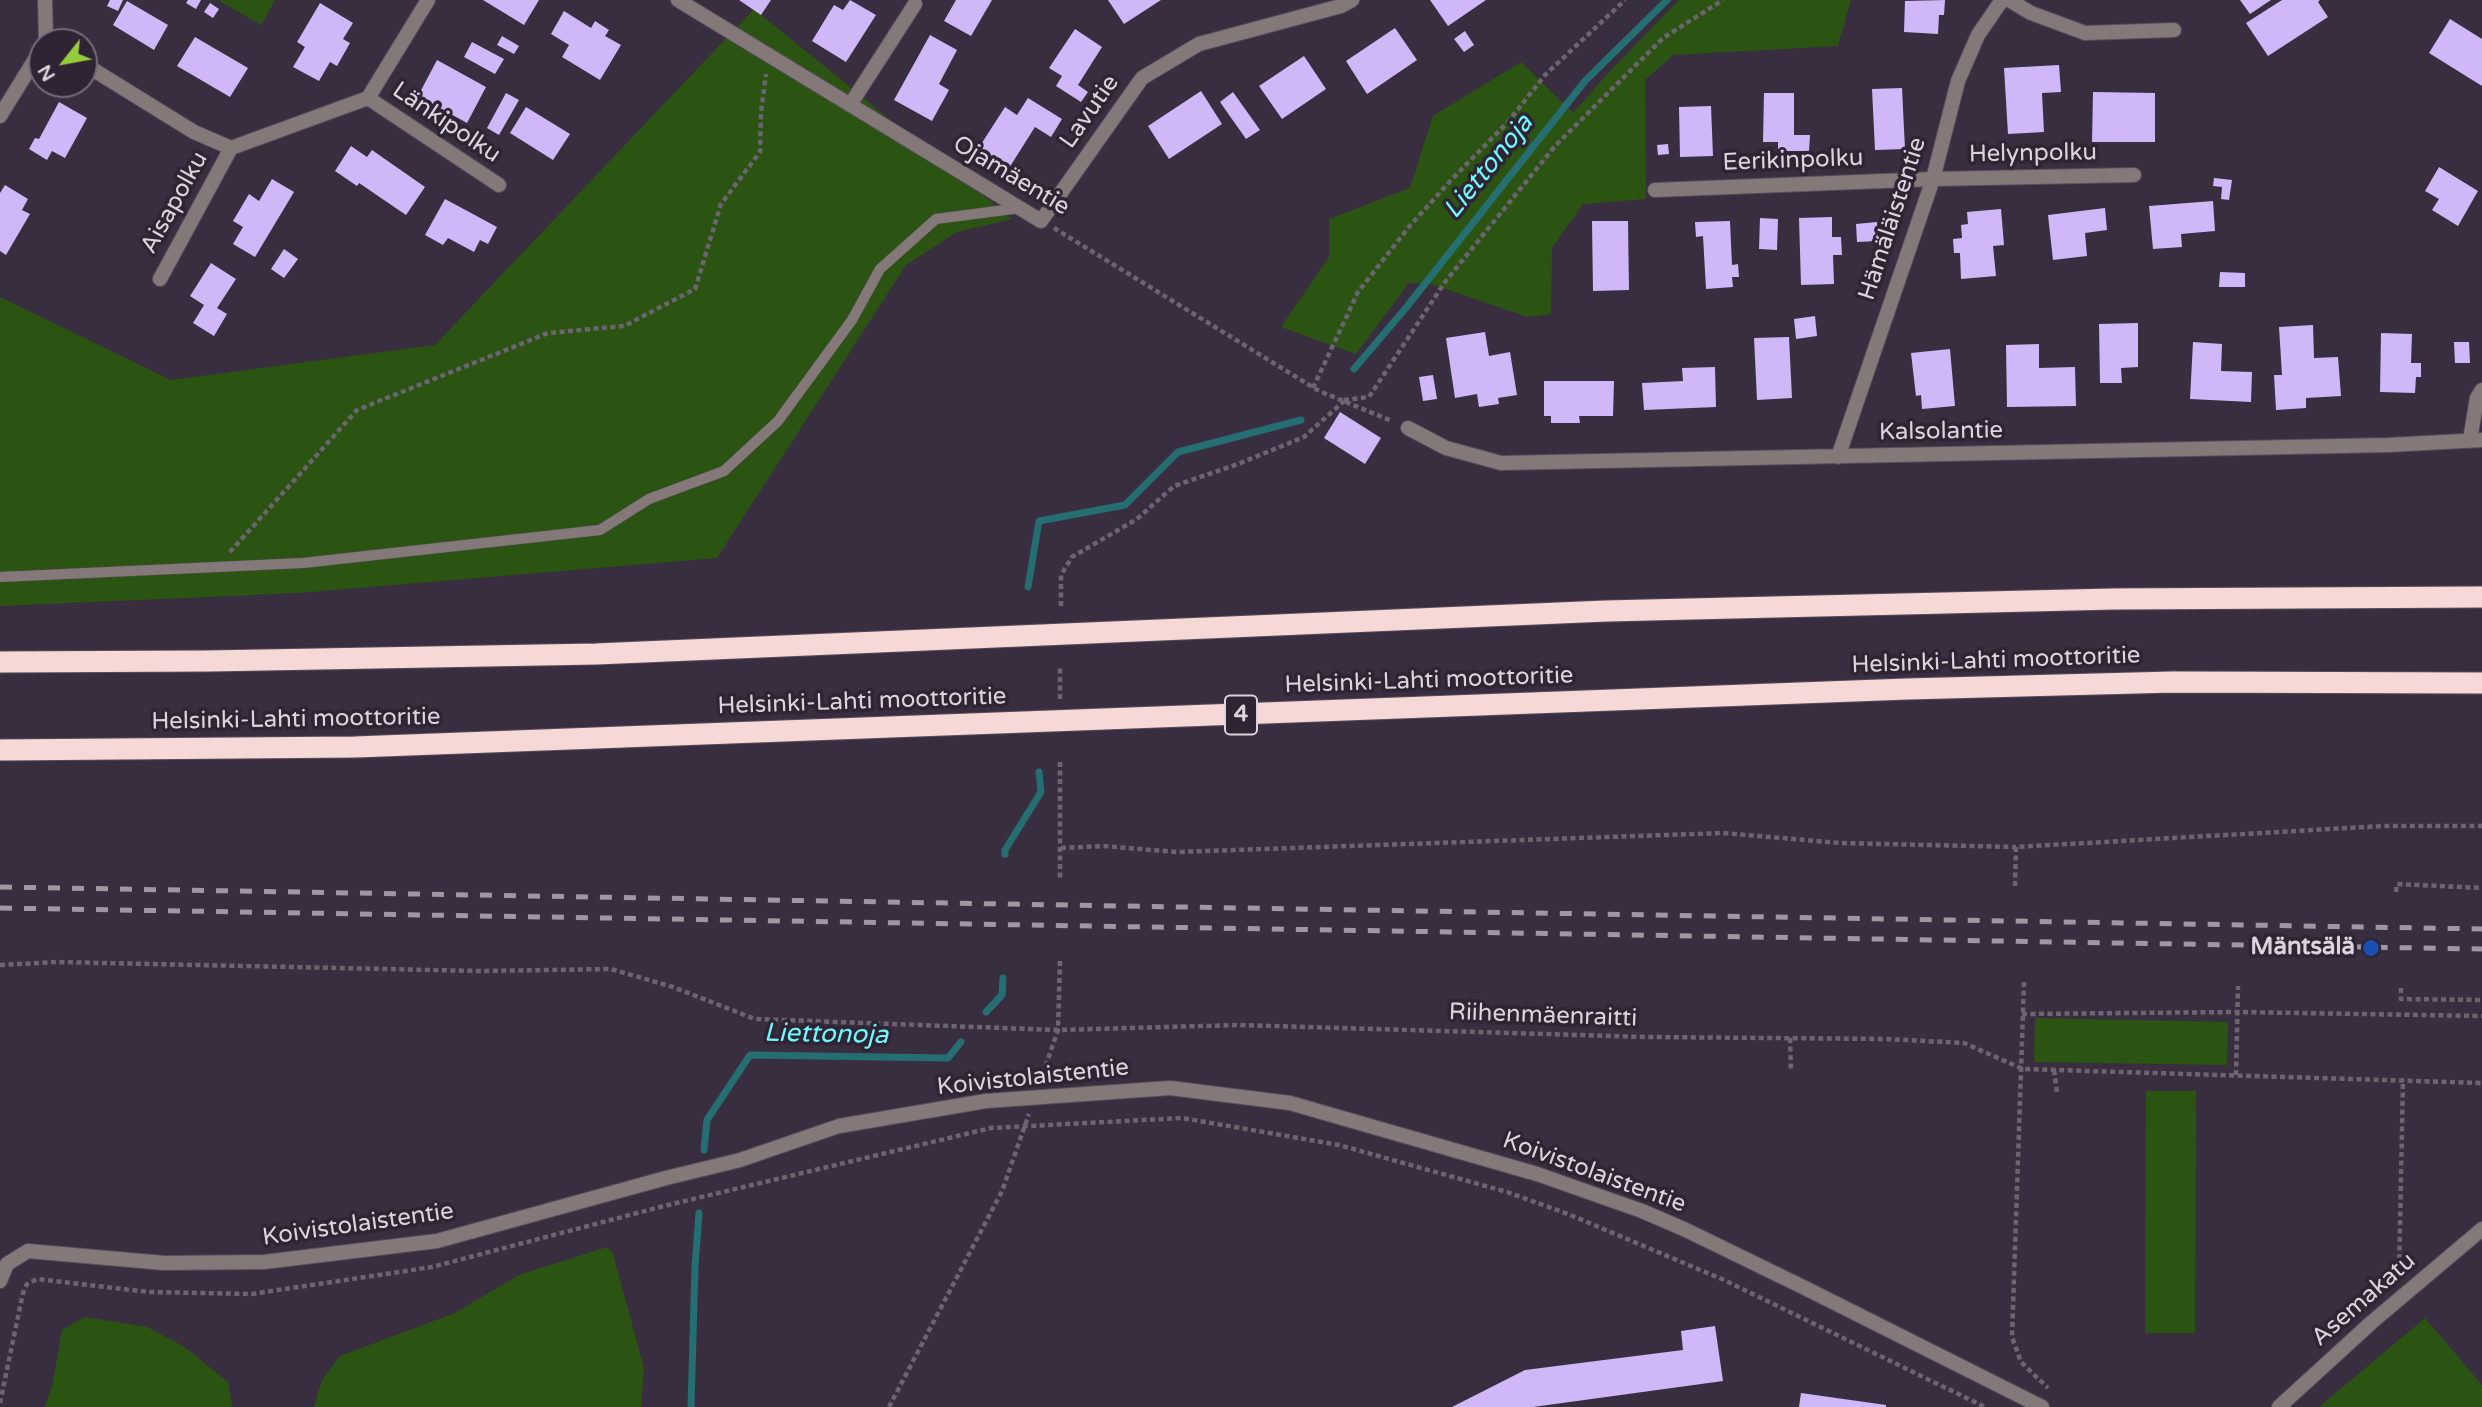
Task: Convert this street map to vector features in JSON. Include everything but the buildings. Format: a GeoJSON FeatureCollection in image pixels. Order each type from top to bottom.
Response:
{"type":"FeatureCollection","features":[{"type":"Feature","properties":{"kind":"highway"},"geometry":{"type":"LineString","coordinates":[[0,662],[596,654],[1606,611],[2100,599],[2482,597]]}},
{"type":"Feature","properties":{"kind":"highway","name":"Helsinki-Lahti moottoritie"},"geometry":{"type":"LineString","coordinates":[[0,750],[355,747],[1907,689],[2173,682],[2482,683]]}},
{"type":"Feature","properties":{"kind":"street"},"geometry":{"type":"LineString","coordinates":[[45,0],[46,28]]}},
{"type":"Feature","properties":{"kind":"street"},"geometry":{"type":"LineString","coordinates":[[98,73],[194,132],[231,148],[368,98],[428,0]]}},
{"type":"Feature","properties":{"kind":"street","name":"Ojamäentie"},"geometry":{"type":"LineString","coordinates":[[678,0],[1041,221]]}},
{"type":"Feature","properties":{"kind":"street","name":"Lavutie"},"geometry":{"type":"LineString","coordinates":[[1041,221],[1142,78],[1199,44],[1341,6],[1352,0]]}},
{"type":"Feature","properties":{"kind":"street","name":"Hämäläistentie"},"geometry":{"type":"LineString","coordinates":[[1838,457],[1933,178],[1958,81],[1978,34],[2002,0]]}},
{"type":"Feature","properties":{"kind":"street"},"geometry":{"type":"LineString","coordinates":[[2009,0],[2031,13],[2085,33],[2174,30]]}},
{"type":"Feature","properties":{"kind":"street"},"geometry":{"type":"LineString","coordinates":[[850,105],[915,4]]}},
{"type":"Feature","properties":{"kind":"street"},"geometry":{"type":"LineString","coordinates":[[0,116],[28,72]]}},
{"type":"Feature","properties":{"kind":"street","name":"Länkipolku"},"geometry":{"type":"LineString","coordinates":[[368,98],[499,185]]}},
{"type":"Feature","properties":{"kind":"street","name":"Aisapolku"},"geometry":{"type":"LineString","coordinates":[[160,279],[231,148]]}},
{"type":"Feature","properties":{"kind":"street","name":"Helynpolku"},"geometry":{"type":"LineString","coordinates":[[1933,178],[2134,175]]}},
{"type":"Feature","properties":{"kind":"street","name":"Eerikinpolku"},"geometry":{"type":"LineString","coordinates":[[1655,190],[1933,178]]}},
{"type":"Feature","properties":{"kind":"street"},"geometry":{"type":"LineString","coordinates":[[2476,440],[2476,398],[2482,390]]}},
{"type":"Feature","properties":{"kind":"street","name":"Kalsolantie"},"geometry":{"type":"LineString","coordinates":[[1408,428],[1446,448],[1501,463],[2388,445],[2476,440]]}},
{"type":"Feature","properties":{"kind":"street","name":"Koivistolaistentie"},"geometry":{"type":"LineString","coordinates":[[0,1280],[7,1264],[28,1251],[164,1262],[264,1262],[437,1241],[740,1160],[839,1126],[986,1101],[1170,1088],[1290,1103],[1537,1174],[1642,1211],[1757,1265],[2042,1407]]}},
{"type":"Feature","properties":{"kind":"street","name":"Asemakatu"},"geometry":{"type":"LineString","coordinates":[[2279,1407],[2372,1322],[2482,1229]]}},
{"type":"Feature","properties":{"kind":"lane"},"geometry":{"type":"LineString","coordinates":[[0,577],[303,563],[600,530],[649,499],[724,471],[778,421],[852,320],[880,269],[936,219],[1020,208]]}},
{"type":"Feature","properties":{"kind":"path"},"geometry":{"type":"LineString","coordinates":[[1313,387],[1358,292],[1408,228],[1451,179],[1507,123],[1545,75],[1625,0]]}},
{"type":"Feature","properties":{"kind":"path"},"geometry":{"type":"LineString","coordinates":[[1061,606],[1061,575],[1072,556],[1137,519],[1174,486],[1304,437],[1344,400],[1369,397],[1445,282],[1555,146],[1663,38],[1723,0]]}},
{"type":"Feature","properties":{"kind":"path"},"geometry":{"type":"LineString","coordinates":[[216,567],[357,410],[548,333],[624,326],[695,289],[721,204],[760,152],[761,113],[769,55]]}},
{"type":"Feature","properties":{"kind":"path","name":"Ojamäentie"},"geometry":{"type":"LineString","coordinates":[[1041,221],[1319,391],[1408,428]]}},
{"type":"Feature","properties":{"kind":"path"},"geometry":{"type":"LineString","coordinates":[[1060,666],[1060,699]]}},
{"type":"Feature","properties":{"kind":"path"},"geometry":{"type":"LineString","coordinates":[[1060,762],[1060,879]]}},
{"type":"Feature","properties":{"kind":"path"},"geometry":{"type":"LineString","coordinates":[[1061,848],[1103,846],[1177,852],[1723,834],[1840,843],[2016,847],[2383,826],[2482,826]]}},
{"type":"Feature","properties":{"kind":"path"},"geometry":{"type":"LineString","coordinates":[[2015,886],[2016,847]]}},
{"type":"Feature","properties":{"kind":"path"},"geometry":{"type":"LineString","coordinates":[[2396,892],[2397,884],[2482,888]]}},
{"type":"Feature","properties":{"kind":"path"},"geometry":{"type":"LineString","coordinates":[[1058,1030],[1060,960]]}},
{"type":"Feature","properties":{"kind":"path","name":"Riihenmäenraitti"},"geometry":{"type":"LineString","coordinates":[[0,965],[57,962],[479,971],[611,969],[673,987],[755,1019],[1058,1030],[1238,1026],[1964,1043],[2023,1069]]}},
{"type":"Feature","properties":{"kind":"path"},"geometry":{"type":"LineString","coordinates":[[2024,982],[2012,1336],[2021,1362],[2048,1388]]}},
{"type":"Feature","properties":{"kind":"path"},"geometry":{"type":"LineString","coordinates":[[2236,1075],[2238,986]]}},
{"type":"Feature","properties":{"kind":"path"},"geometry":{"type":"LineString","coordinates":[[2401,988],[2401,999],[2482,1000]]}},
{"type":"Feature","properties":{"kind":"path"},"geometry":{"type":"LineString","coordinates":[[2022,1014],[2239,1012],[2482,1016]]}},
{"type":"Feature","properties":{"kind":"path"},"geometry":{"type":"LineString","coordinates":[[1790,1038],[1791,1071]]}},
{"type":"Feature","properties":{"kind":"path"},"geometry":{"type":"LineString","coordinates":[[2023,1069],[2482,1083]]}},
{"type":"Feature","properties":{"kind":"path"},"geometry":{"type":"LineString","coordinates":[[2054,1070],[2057,1092]]}},
{"type":"Feature","properties":{"kind":"path"},"geometry":{"type":"LineString","coordinates":[[2399,1277],[2403,1080]]}},
{"type":"Feature","properties":{"kind":"path"},"geometry":{"type":"LineString","coordinates":[[0,1403],[23,1293],[27,1284],[37,1279],[149,1292],[252,1294],[432,1267],[664,1206],[992,1128],[1182,1118],[1339,1145],[1507,1192],[1580,1219],[1746,1290],[1985,1407]]}},
{"type":"Feature","properties":{"kind":"path"},"geometry":{"type":"LineString","coordinates":[[889,1407],[1002,1191],[1025,1126]]}},
{"type":"Feature","properties":{"kind":"green space"},"geometry":{"type":"Polygon","coordinates":[[[218,0],[275,0],[261,25],[218,0]]]}},
{"type":"Feature","properties":{"kind":"green space"},"geometry":{"type":"Polygon","coordinates":[[[1679,0],[1851,0],[1838,46],[1673,55],[1645,80],[1646,199],[1583,204],[1552,248],[1551,314],[1528,317],[1431,284],[1409,283],[1356,354],[1281,327],[1329,257],[1329,219],[1410,188],[1433,116],[1521,62],[1573,113],[1679,0]]]}},
{"type":"Feature","properties":{"kind":"green space"},"geometry":{"type":"Polygon","coordinates":[[[754,9],[1012,219],[957,232],[906,265],[717,558],[299,593],[0,606],[0,297],[171,380],[435,345],[754,9]]]}},
{"type":"Feature","properties":{"kind":"green space"},"geometry":{"type":"Polygon","coordinates":[[[2035,1018],[2228,1022],[2227,1065],[2034,1062],[2035,1018]]]}},
{"type":"Feature","properties":{"kind":"green space"},"geometry":{"type":"Polygon","coordinates":[[[2146,1091],[2196,1091],[2195,1333],[2145,1333],[2146,1091]]]}},
{"type":"Feature","properties":{"kind":"green space"},"geometry":{"type":"Polygon","coordinates":[[[607,1247],[613,1254],[644,1368],[641,1407],[314,1407],[322,1380],[340,1356],[455,1313],[519,1275],[607,1247]]]}},
{"type":"Feature","properties":{"kind":"green space"},"geometry":{"type":"Polygon","coordinates":[[[85,1317],[147,1327],[183,1346],[228,1382],[232,1407],[45,1407],[53,1382],[62,1330],[85,1317]]]}},
{"type":"Feature","properties":{"kind":"green space"},"geometry":{"type":"Polygon","coordinates":[[[2425,1318],[2482,1385],[2482,1407],[2319,1407],[2425,1318]]]}},
{"type":"Feature","properties":{"kind":"waterway","name":"Liettonoja"},"geometry":{"type":"LineString","coordinates":[[1354,369],[1405,309],[1585,81],[1667,0]]}},
{"type":"Feature","properties":{"kind":"waterway","name":"Liettonoja"},"geometry":{"type":"LineString","coordinates":[[1028,587],[1039,521],[1125,505],[1178,452],[1301,420]]}},
{"type":"Feature","properties":{"kind":"waterway","name":"Liettonoja"},"geometry":{"type":"LineString","coordinates":[[1005,854],[1041,792],[1039,772]]}},
{"type":"Feature","properties":{"kind":"waterway","name":"Liettonoja"},"geometry":{"type":"LineString","coordinates":[[986,1012],[1002,995],[1003,978]]}},
{"type":"Feature","properties":{"kind":"waterway","name":"Liettonoja"},"geometry":{"type":"LineString","coordinates":[[704,1150],[707,1120],[750,1055],[948,1058],[961,1042]]}},
{"type":"Feature","properties":{"kind":"waterway","name":"Liettonoja"},"geometry":{"type":"LineString","coordinates":[[691,1407],[699,1213]]}},
{"type":"Feature","properties":{"kind":"railway"},"geometry":{"type":"LineString","coordinates":[[0,887],[2482,929]]}},
{"type":"Feature","properties":{"kind":"railway"},"geometry":{"type":"LineString","coordinates":[[0,908],[2482,949]]}},
{"type":"Feature","properties":{"kind":"place","name":"Mäntsälä"},"geometry":{"type":"Point","coordinates":[2371,948]}}]}
